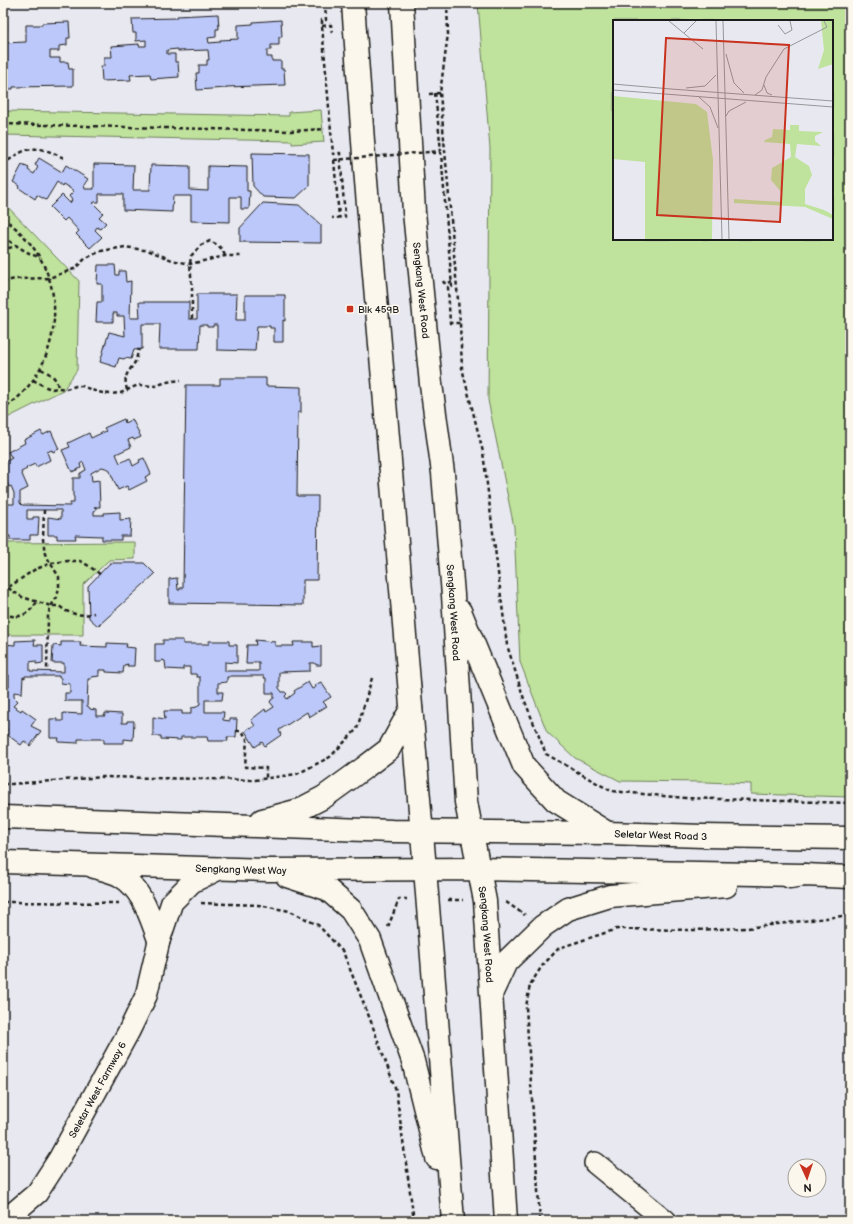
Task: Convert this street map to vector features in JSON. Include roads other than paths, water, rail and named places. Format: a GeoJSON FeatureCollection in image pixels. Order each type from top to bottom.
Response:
{"type":"FeatureCollection","features":[{"type":"Feature","properties":{"kind":"main road"},"geometry":{"type":"LineString","coordinates":[[352,3],[453,1221]]}},
{"type":"Feature","properties":{"kind":"main road","name":"Sengkang West Road"},"geometry":{"type":"LineString","coordinates":[[402,3],[414,212],[431,384],[443,473],[453,595],[466,802],[485,900],[506,1221]]}},
{"type":"Feature","properties":{"kind":"main road"},"geometry":{"type":"LineString","coordinates":[[453,595],[524,766],[556,801],[607,833]]}},
{"type":"Feature","properties":{"kind":"main road"},"geometry":{"type":"LineString","coordinates":[[238,826],[300,810],[324,797],[389,749],[410,708]]}},
{"type":"Feature","properties":{"kind":"main road"},"geometry":{"type":"LineString","coordinates":[[3,817],[472,833]]}},
{"type":"Feature","properties":{"kind":"main road","name":"Seletar West Road 3"},"geometry":{"type":"LineString","coordinates":[[472,833],[607,833],[850,838]]}},
{"type":"Feature","properties":{"kind":"main road","name":"Sengkang West Way"},"geometry":{"type":"LineString","coordinates":[[3,862],[268,870],[479,869]]}},
{"type":"Feature","properties":{"kind":"main road"},"geometry":{"type":"LineString","coordinates":[[479,869],[850,877]]}},
{"type":"Feature","properties":{"kind":"main road"},"geometry":{"type":"LineString","coordinates":[[268,870],[327,889],[351,910],[370,940],[387,983],[413,1061],[453,1221]]}},
{"type":"Feature","properties":{"kind":"main road"},"geometry":{"type":"LineString","coordinates":[[492,993],[506,962],[543,926],[568,909],[610,896],[714,886],[757,884],[804,875]]}},
{"type":"Feature","properties":{"kind":"street"},"geometry":{"type":"LineString","coordinates":[[85,864],[119,876],[133,886],[145,904],[159,941]]}},
{"type":"Feature","properties":{"kind":"street","name":"Seletar West Farmway 6"},"geometry":{"type":"LineString","coordinates":[[4,1221],[36,1193],[59,1159],[130,1031],[146,996],[159,941],[172,902],[192,882],[221,868]]}},
{"type":"Feature","properties":{"kind":"street"},"geometry":{"type":"LineString","coordinates":[[595,1164],[666,1221]]}},
{"type":"Feature","properties":{"kind":"place","name":"Blk 459B"},"geometry":{"type":"Point","coordinates":[350,309]}}]}
